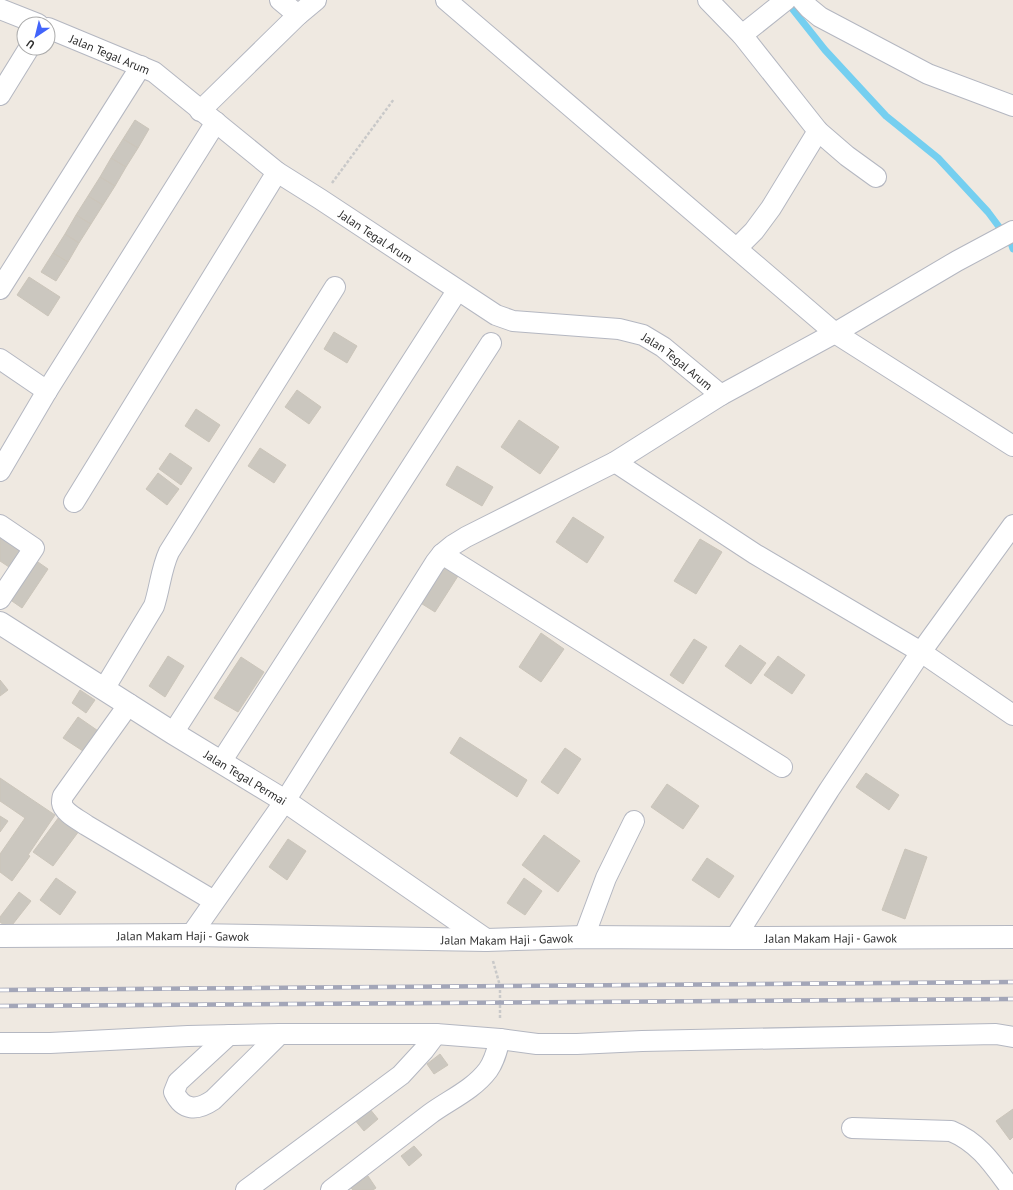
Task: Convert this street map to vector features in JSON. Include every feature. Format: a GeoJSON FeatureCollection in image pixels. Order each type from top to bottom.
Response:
{"type":"FeatureCollection","features":[{"type":"Feature","properties":{"kind":"street"},"geometry":{"type":"LineString","coordinates":[[0,4],[3,0]]}},
{"type":"Feature","properties":{"kind":"street"},"geometry":{"type":"LineString","coordinates":[[280,0],[298,15]]}},
{"type":"Feature","properties":{"kind":"street"},"geometry":{"type":"LineString","coordinates":[[0,470],[208,116],[298,15],[316,0]]}},
{"type":"Feature","properties":{"kind":"street"},"geometry":{"type":"LineString","coordinates":[[446,0],[835,333],[1013,446]]}},
{"type":"Feature","properties":{"kind":"street"},"geometry":{"type":"LineString","coordinates":[[708,0],[742,35],[818,131],[876,178]]}},
{"type":"Feature","properties":{"kind":"street"},"geometry":{"type":"LineString","coordinates":[[802,0],[820,17],[928,74],[1013,106]]}},
{"type":"Feature","properties":{"kind":"street"},"geometry":{"type":"LineString","coordinates":[[742,35],[784,1]]}},
{"type":"Feature","properties":{"kind":"street"},"geometry":{"type":"LineString","coordinates":[[0,9],[18,16]]}},
{"type":"Feature","properties":{"kind":"street","name":"Jalan Tegal Arum"},"geometry":{"type":"LineString","coordinates":[[56,31],[154,72],[277,172],[457,291],[496,315],[513,321],[619,329],[643,335],[663,348],[721,395]]}},
{"type":"Feature","properties":{"kind":"street"},"geometry":{"type":"LineString","coordinates":[[0,95],[23,56]]}},
{"type":"Feature","properties":{"kind":"street"},"geometry":{"type":"LineString","coordinates":[[0,289],[141,66]]}},
{"type":"Feature","properties":{"kind":"street"},"geometry":{"type":"LineString","coordinates":[[737,248],[754,231],[771,208],[818,131]]}},
{"type":"Feature","properties":{"kind":"street"},"geometry":{"type":"LineString","coordinates":[[74,502],[277,172]]}},
{"type":"Feature","properties":{"kind":"street"},"geometry":{"type":"LineString","coordinates":[[191,935],[285,801],[442,554],[453,545],[480,529],[616,462],[721,395],[835,333],[950,265],[1009,233]]}},
{"type":"Feature","properties":{"kind":"street"},"geometry":{"type":"LineString","coordinates":[[104,689],[154,606],[158,594],[164,562],[169,552],[335,287]]}},
{"type":"Feature","properties":{"kind":"street"},"geometry":{"type":"LineString","coordinates":[[173,733],[457,291]]}},
{"type":"Feature","properties":{"kind":"street"},"geometry":{"type":"LineString","coordinates":[[220,762],[491,343]]}},
{"type":"Feature","properties":{"kind":"street"},"geometry":{"type":"LineString","coordinates":[[0,359],[47,391]]}},
{"type":"Feature","properties":{"kind":"street"},"geometry":{"type":"LineString","coordinates":[[616,462],[755,554],[920,652],[1013,715]]}},
{"type":"Feature","properties":{"kind":"street"},"geometry":{"type":"LineString","coordinates":[[735,938],[829,790],[920,652],[1013,525]]}},
{"type":"Feature","properties":{"kind":"street"},"geometry":{"type":"LineString","coordinates":[[0,526],[34,548],[0,599]]}},
{"type":"Feature","properties":{"kind":"street"},"geometry":{"type":"LineString","coordinates":[[442,554],[782,767]]}},
{"type":"Feature","properties":{"kind":"street","name":"Jalan Tegal Permai"},"geometry":{"type":"LineString","coordinates":[[0,623],[173,733],[285,801],[486,940]]}},
{"type":"Feature","properties":{"kind":"street"},"geometry":{"type":"LineString","coordinates":[[129,704],[63,796],[62,803],[64,809],[86,825],[214,901]]}},
{"type":"Feature","properties":{"kind":"street"},"geometry":{"type":"LineString","coordinates":[[584,937],[606,878],[634,821]]}},
{"type":"Feature","properties":{"kind":"street","name":"Jalan Makam Haji - Gawok"},"geometry":{"type":"LineString","coordinates":[[0,936],[191,935],[486,940],[584,937],[1013,937]]}},
{"type":"Feature","properties":{"kind":"street"},"geometry":{"type":"LineString","coordinates":[[0,1043],[50,1043],[188,1036],[280,1034],[436,1034],[500,1039],[537,1044],[996,1034],[1013,1037]]}},
{"type":"Feature","properties":{"kind":"street"},"geometry":{"type":"LineString","coordinates":[[229,1035],[178,1082],[174,1092],[180,1102],[187,1107],[197,1108],[206,1105],[213,1100],[280,1034]]}},
{"type":"Feature","properties":{"kind":"street"},"geometry":{"type":"LineString","coordinates":[[246,1190],[401,1076],[436,1034]]}},
{"type":"Feature","properties":{"kind":"street"},"geometry":{"type":"LineString","coordinates":[[330,1190],[478,1080],[494,1060],[500,1039]]}},
{"type":"Feature","properties":{"kind":"street"},"geometry":{"type":"LineString","coordinates":[[852,1128],[951,1132],[959,1135],[967,1139],[988,1158],[1012,1190]]}},
{"type":"Feature","properties":{"kind":"path"},"geometry":{"type":"LineString","coordinates":[[320,199],[394,99]]}},
{"type":"Feature","properties":{"kind":"path"},"geometry":{"type":"LineString","coordinates":[[486,940],[500,986],[500,1039]]}},
{"type":"Feature","properties":{"kind":"building"},"geometry":{"type":"Polygon","coordinates":[[[135,120],[149,129],[138,148],[123,139],[135,120]]]}},
{"type":"Feature","properties":{"kind":"building"},"geometry":{"type":"Polygon","coordinates":[[[123,139],[138,148],[126,167],[111,158],[123,139]]]}},
{"type":"Feature","properties":{"kind":"building"},"geometry":{"type":"Polygon","coordinates":[[[111,158],[126,167],[115,186],[100,177],[111,158]]]}},
{"type":"Feature","properties":{"kind":"building"},"geometry":{"type":"Polygon","coordinates":[[[100,177],[115,186],[103,205],[88,196],[100,177]]]}},
{"type":"Feature","properties":{"kind":"building"},"geometry":{"type":"Polygon","coordinates":[[[88,196],[103,205],[91,224],[76,215],[88,196]]]}},
{"type":"Feature","properties":{"kind":"building"},"geometry":{"type":"Polygon","coordinates":[[[76,215],[91,224],[79,243],[65,234],[76,215]]]}},
{"type":"Feature","properties":{"kind":"building"},"geometry":{"type":"Polygon","coordinates":[[[65,234],[79,243],[68,262],[53,253],[65,234]]]}},
{"type":"Feature","properties":{"kind":"building"},"geometry":{"type":"Polygon","coordinates":[[[53,253],[68,262],[56,281],[41,272],[53,253]]]}},
{"type":"Feature","properties":{"kind":"building"},"geometry":{"type":"Polygon","coordinates":[[[29,277],[60,297],[48,316],[17,295],[29,277]]]}},
{"type":"Feature","properties":{"kind":"building"},"geometry":{"type":"Polygon","coordinates":[[[334,332],[357,346],[347,363],[324,349],[334,332]]]}},
{"type":"Feature","properties":{"kind":"building"},"geometry":{"type":"Polygon","coordinates":[[[297,390],[321,407],[309,424],[285,407],[297,390]]]}},
{"type":"Feature","properties":{"kind":"building"},"geometry":{"type":"Polygon","coordinates":[[[196,409],[220,425],[209,442],[185,426],[196,409]]]}},
{"type":"Feature","properties":{"kind":"building"},"geometry":{"type":"Polygon","coordinates":[[[519,420],[559,447],[540,474],[501,447],[519,420]]]}},
{"type":"Feature","properties":{"kind":"building"},"geometry":{"type":"Polygon","coordinates":[[[260,448],[286,465],[274,483],[248,466],[260,448]]]}},
{"type":"Feature","properties":{"kind":"building"},"geometry":{"type":"Polygon","coordinates":[[[170,453],[192,468],[181,485],[159,469],[170,453]]]}},
{"type":"Feature","properties":{"kind":"building"},"geometry":{"type":"Polygon","coordinates":[[[457,466],[493,487],[482,506],[446,485],[457,466]]]}},
{"type":"Feature","properties":{"kind":"building"},"geometry":{"type":"Polygon","coordinates":[[[158,473],[179,489],[167,505],[146,489],[158,473]]]}},
{"type":"Feature","properties":{"kind":"building"},"geometry":{"type":"Polygon","coordinates":[[[573,517],[604,537],[587,563],[556,542],[573,517]]]}},
{"type":"Feature","properties":{"kind":"building"},"geometry":{"type":"Polygon","coordinates":[[[0,535],[24,551],[12,569],[0,561],[0,535]]]}},
{"type":"Feature","properties":{"kind":"building"},"geometry":{"type":"Polygon","coordinates":[[[700,539],[722,552],[696,594],[674,581],[700,539]]]}},
{"type":"Feature","properties":{"kind":"building"},"geometry":{"type":"Polygon","coordinates":[[[35,560],[48,569],[22,608],[9,599],[35,560]]]}},
{"type":"Feature","properties":{"kind":"building"},"geometry":{"type":"Polygon","coordinates":[[[441,566],[458,576],[435,612],[419,602],[441,566]]]}},
{"type":"Feature","properties":{"kind":"building"},"geometry":{"type":"Polygon","coordinates":[[[541,633],[564,649],[541,682],[519,667],[541,633]]]}},
{"type":"Feature","properties":{"kind":"building"},"geometry":{"type":"Polygon","coordinates":[[[694,639],[707,647],[683,684],[670,675],[694,639]]]}},
{"type":"Feature","properties":{"kind":"building"},"geometry":{"type":"Polygon","coordinates":[[[740,645],[766,663],[751,684],[725,666],[740,645]]]}},
{"type":"Feature","properties":{"kind":"building"},"geometry":{"type":"Polygon","coordinates":[[[168,656],[184,666],[165,697],[149,686],[168,656]]]}},
{"type":"Feature","properties":{"kind":"building"},"geometry":{"type":"Polygon","coordinates":[[[778,656],[805,675],[792,694],[764,675],[778,656]]]}},
{"type":"Feature","properties":{"kind":"building"},"geometry":{"type":"Polygon","coordinates":[[[241,657],[264,672],[238,712],[214,698],[241,657]]]}},
{"type":"Feature","properties":{"kind":"building"},"geometry":{"type":"Polygon","coordinates":[[[0,680],[8,690],[0,696],[0,680]]]}},
{"type":"Feature","properties":{"kind":"building"},"geometry":{"type":"Polygon","coordinates":[[[80,690],[95,700],[86,713],[72,703],[80,690]]]}},
{"type":"Feature","properties":{"kind":"building"},"geometry":{"type":"Polygon","coordinates":[[[78,717],[104,735],[89,755],[63,738],[78,717]]]}},
{"type":"Feature","properties":{"kind":"building"},"geometry":{"type":"Polygon","coordinates":[[[460,737],[527,780],[517,797],[450,753],[460,737]]]}},
{"type":"Feature","properties":{"kind":"building"},"geometry":{"type":"Polygon","coordinates":[[[565,748],[581,759],[558,794],[541,782],[565,748]]]}},
{"type":"Feature","properties":{"kind":"building"},"geometry":{"type":"Polygon","coordinates":[[[866,773],[899,795],[889,810],[856,787],[866,773]]]}},
{"type":"Feature","properties":{"kind":"building"},"geometry":{"type":"Polygon","coordinates":[[[0,778],[55,815],[28,855],[30,856],[12,881],[0,872],[0,854],[25,818],[0,801],[0,778]]]}},
{"type":"Feature","properties":{"kind":"building"},"geometry":{"type":"Polygon","coordinates":[[[667,784],[699,806],[683,829],[651,807],[667,784]]]}},
{"type":"Feature","properties":{"kind":"building"},"geometry":{"type":"Polygon","coordinates":[[[0,816],[8,821],[0,832],[0,816]]]}},
{"type":"Feature","properties":{"kind":"building"},"geometry":{"type":"Polygon","coordinates":[[[59,817],[79,831],[53,866],[33,852],[59,817]]]}},
{"type":"Feature","properties":{"kind":"building"},"geometry":{"type":"Polygon","coordinates":[[[544,835],[580,861],[558,892],[522,865],[544,835]]]}},
{"type":"Feature","properties":{"kind":"building"},"geometry":{"type":"Polygon","coordinates":[[[288,839],[306,851],[287,880],[269,867],[288,839]]]}},
{"type":"Feature","properties":{"kind":"building"},"geometry":{"type":"Polygon","coordinates":[[[905,849],[927,857],[905,919],[882,910],[905,849]]]}},
{"type":"Feature","properties":{"kind":"building"},"geometry":{"type":"Polygon","coordinates":[[[707,858],[734,876],[719,898],[692,880],[707,858]]]}},
{"type":"Feature","properties":{"kind":"building"},"geometry":{"type":"Polygon","coordinates":[[[56,878],[76,892],[60,915],[40,900],[56,878]]]}},
{"type":"Feature","properties":{"kind":"building"},"geometry":{"type":"Polygon","coordinates":[[[524,878],[542,891],[525,915],[507,903],[524,878]]]}},
{"type":"Feature","properties":{"kind":"building"},"geometry":{"type":"Polygon","coordinates":[[[19,892],[31,901],[9,929],[0,922],[0,917],[19,892]]]}},
{"type":"Feature","properties":{"kind":"building"},"geometry":{"type":"Polygon","coordinates":[[[440,1054],[448,1065],[434,1074],[427,1064],[440,1054]]]}},
{"type":"Feature","properties":{"kind":"building"},"geometry":{"type":"Polygon","coordinates":[[[369,1108],[378,1119],[364,1131],[354,1119],[369,1108]]]}},
{"type":"Feature","properties":{"kind":"building"},"geometry":{"type":"Polygon","coordinates":[[[1013,1109],[1013,1137],[1010,1140],[996,1121],[1013,1109]]]}},
{"type":"Feature","properties":{"kind":"building"},"geometry":{"type":"Polygon","coordinates":[[[414,1146],[422,1155],[409,1166],[401,1156],[414,1146]]]}},
{"type":"Feature","properties":{"kind":"building"},"geometry":{"type":"Polygon","coordinates":[[[368,1176],[376,1188],[373,1190],[353,1190],[351,1188],[368,1176]]]}},
{"type":"Feature","properties":{"kind":"waterway"},"geometry":{"type":"LineString","coordinates":[[787,2],[825,50],[886,116],[938,158],[988,212],[1011,243],[1013,249]]}},
{"type":"Feature","properties":{"kind":"railway"},"geometry":{"type":"LineString","coordinates":[[0,990],[1013,982]]}},
{"type":"Feature","properties":{"kind":"railway"},"geometry":{"type":"LineString","coordinates":[[0,1006],[1013,999]]}}]}
